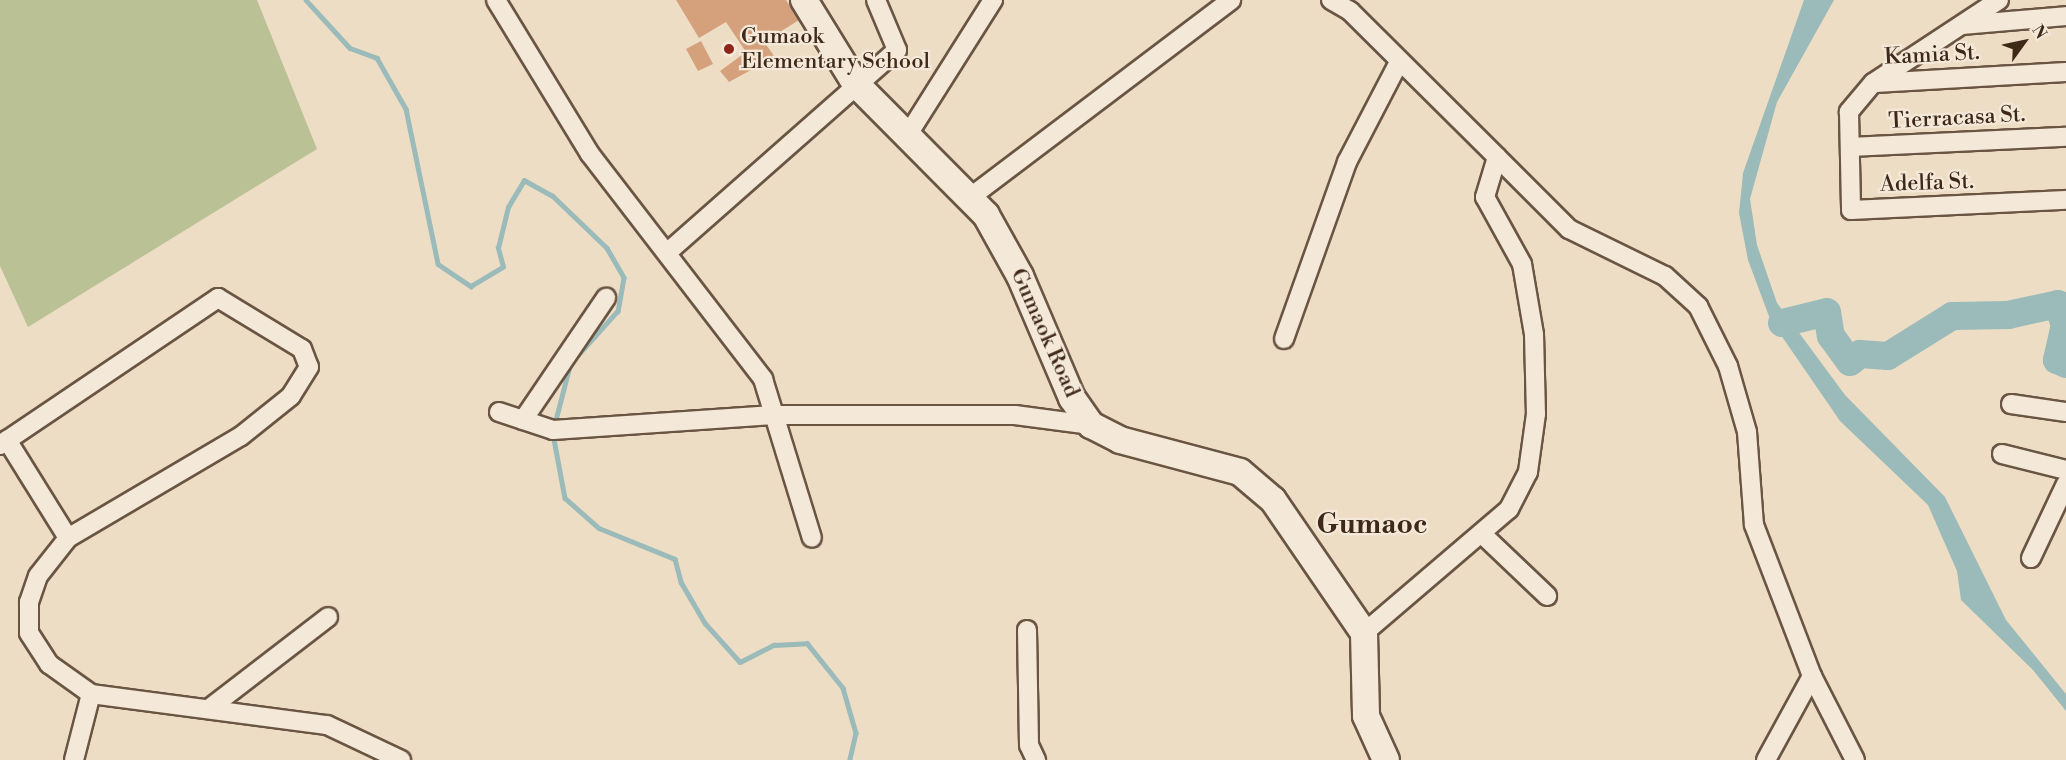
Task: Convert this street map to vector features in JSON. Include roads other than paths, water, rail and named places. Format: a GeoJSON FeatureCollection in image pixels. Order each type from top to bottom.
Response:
{"type":"FeatureCollection","features":[{"type":"Feature","properties":{"kind":"street"},"geometry":{"type":"LineString","coordinates":[[496,0],[590,154],[669,251],[763,379],[812,538]]}},
{"type":"Feature","properties":{"kind":"street","name":"Gumaok Road"},"geometry":{"type":"LineString","coordinates":[[804,0],[855,83],[907,136],[972,196],[1020,276],[1072,398],[1091,425],[1120,440],[1252,477],[1364,633]]}},
{"type":"Feature","properties":{"kind":"street"},"geometry":{"type":"LineString","coordinates":[[669,251],[855,83],[897,50],[876,0]]}},
{"type":"Feature","properties":{"kind":"street"},"geometry":{"type":"LineString","coordinates":[[907,136],[993,0]]}},
{"type":"Feature","properties":{"kind":"street"},"geometry":{"type":"LineString","coordinates":[[972,196],[1231,0]]}},
{"type":"Feature","properties":{"kind":"street"},"geometry":{"type":"LineString","coordinates":[[1331,0],[1350,11],[1398,64],[1497,157],[1569,229],[1665,276],[1698,306],[1728,366],[1747,432],[1754,525],[1812,676],[1855,760]]}},
{"type":"Feature","properties":{"kind":"street"},"geometry":{"type":"LineString","coordinates":[[1850,147],[1849,112],[1873,83],[1999,0]]}},
{"type":"Feature","properties":{"kind":"street"},"geometry":{"type":"LineString","coordinates":[[1961,25],[2066,16]]}},
{"type":"Feature","properties":{"kind":"street"},"geometry":{"type":"LineString","coordinates":[[1284,339],[1347,162],[1398,64]]}},
{"type":"Feature","properties":{"kind":"street","name":"Kamia St."},"geometry":{"type":"LineString","coordinates":[[1873,83],[2066,72]]}},
{"type":"Feature","properties":{"kind":"street","name":"Tierracasa St."},"geometry":{"type":"LineString","coordinates":[[1850,147],[2066,137]]}},
{"type":"Feature","properties":{"kind":"street","name":"Adelfa St."},"geometry":{"type":"LineString","coordinates":[[1850,147],[1851,210],[2066,200]]}},
{"type":"Feature","properties":{"kind":"street"},"geometry":{"type":"LineString","coordinates":[[1386,760],[1366,716],[1364,633],[1509,509],[1528,472],[1536,414],[1534,334],[1522,264],[1485,197],[1497,157]]}},
{"type":"Feature","properties":{"kind":"street"},"geometry":{"type":"LineString","coordinates":[[68,538],[4,442],[218,298],[302,349],[309,367],[291,396],[241,436],[68,538],[38,576],[29,602],[29,633],[49,664],[91,694],[327,724],[401,760]]}},
{"type":"Feature","properties":{"kind":"street"},"geometry":{"type":"LineString","coordinates":[[523,420],[606,298]]}},
{"type":"Feature","properties":{"kind":"street"},"geometry":{"type":"LineString","coordinates":[[2011,404],[2066,412]]}},
{"type":"Feature","properties":{"kind":"street"},"geometry":{"type":"LineString","coordinates":[[499,412],[553,430],[773,415],[1015,415],[1091,425]]}},
{"type":"Feature","properties":{"kind":"street"},"geometry":{"type":"LineString","coordinates":[[2002,454],[2066,470]]}},
{"type":"Feature","properties":{"kind":"street"},"geometry":{"type":"LineString","coordinates":[[2031,558],[2066,484]]}},
{"type":"Feature","properties":{"kind":"street"},"geometry":{"type":"LineString","coordinates":[[1482,534],[1547,596]]}},
{"type":"Feature","properties":{"kind":"street"},"geometry":{"type":"LineString","coordinates":[[210,708],[328,617]]}},
{"type":"Feature","properties":{"kind":"street"},"geometry":{"type":"LineString","coordinates":[[1027,630],[1029,745],[1036,760]]}},
{"type":"Feature","properties":{"kind":"street"},"geometry":{"type":"LineString","coordinates":[[1766,760],[1812,676]]}},
{"type":"Feature","properties":{"kind":"street"},"geometry":{"type":"LineString","coordinates":[[74,760],[91,694]]}},
{"type":"Feature","properties":{"kind":"water"},"geometry":{"type":"Polygon","coordinates":[[[1804,0],[1834,0],[1777,102],[1750,199],[1757,245],[1777,303],[1845,395],[1945,497],[2006,620],[2066,694],[2066,711],[2033,670],[1961,600],[1957,571],[1928,505],[1840,421],[1770,319],[1748,260],[1739,213],[1743,173],[1804,0]]]}},
{"type":"Feature","properties":{"kind":"waterway"},"geometry":{"type":"LineString","coordinates":[[306,0],[350,48],[377,58],[406,109],[438,264],[471,286],[503,267],[498,248],[508,207],[524,180],[553,196],[607,248],[624,278],[618,311],[576,358]]}},
{"type":"Feature","properties":{"kind":"waterway"},"geometry":{"type":"LineString","coordinates":[[1782,323],[1827,312],[1831,336],[1850,362],[1860,354],[1888,356],[1952,316],[2008,315],[2058,304],[2065,325],[2057,360],[2066,364]]}},
{"type":"Feature","properties":{"kind":"waterway"},"geometry":{"type":"LineString","coordinates":[[554,426],[570,364]]}},
{"type":"Feature","properties":{"kind":"waterway"},"geometry":{"type":"LineString","coordinates":[[553,434],[565,498],[599,528],[675,559],[681,582],[705,623],[740,662],[774,645],[807,643],[843,688],[856,733],[850,760]]}},
{"type":"Feature","properties":{"kind":"place","name":"Gumaok Elementary School"},"geometry":{"type":"Point","coordinates":[729,49]}},
{"type":"Feature","properties":{"kind":"district","name":"Gumaoc"},"geometry":{"type":"Point","coordinates":[1372,525]}}]}
